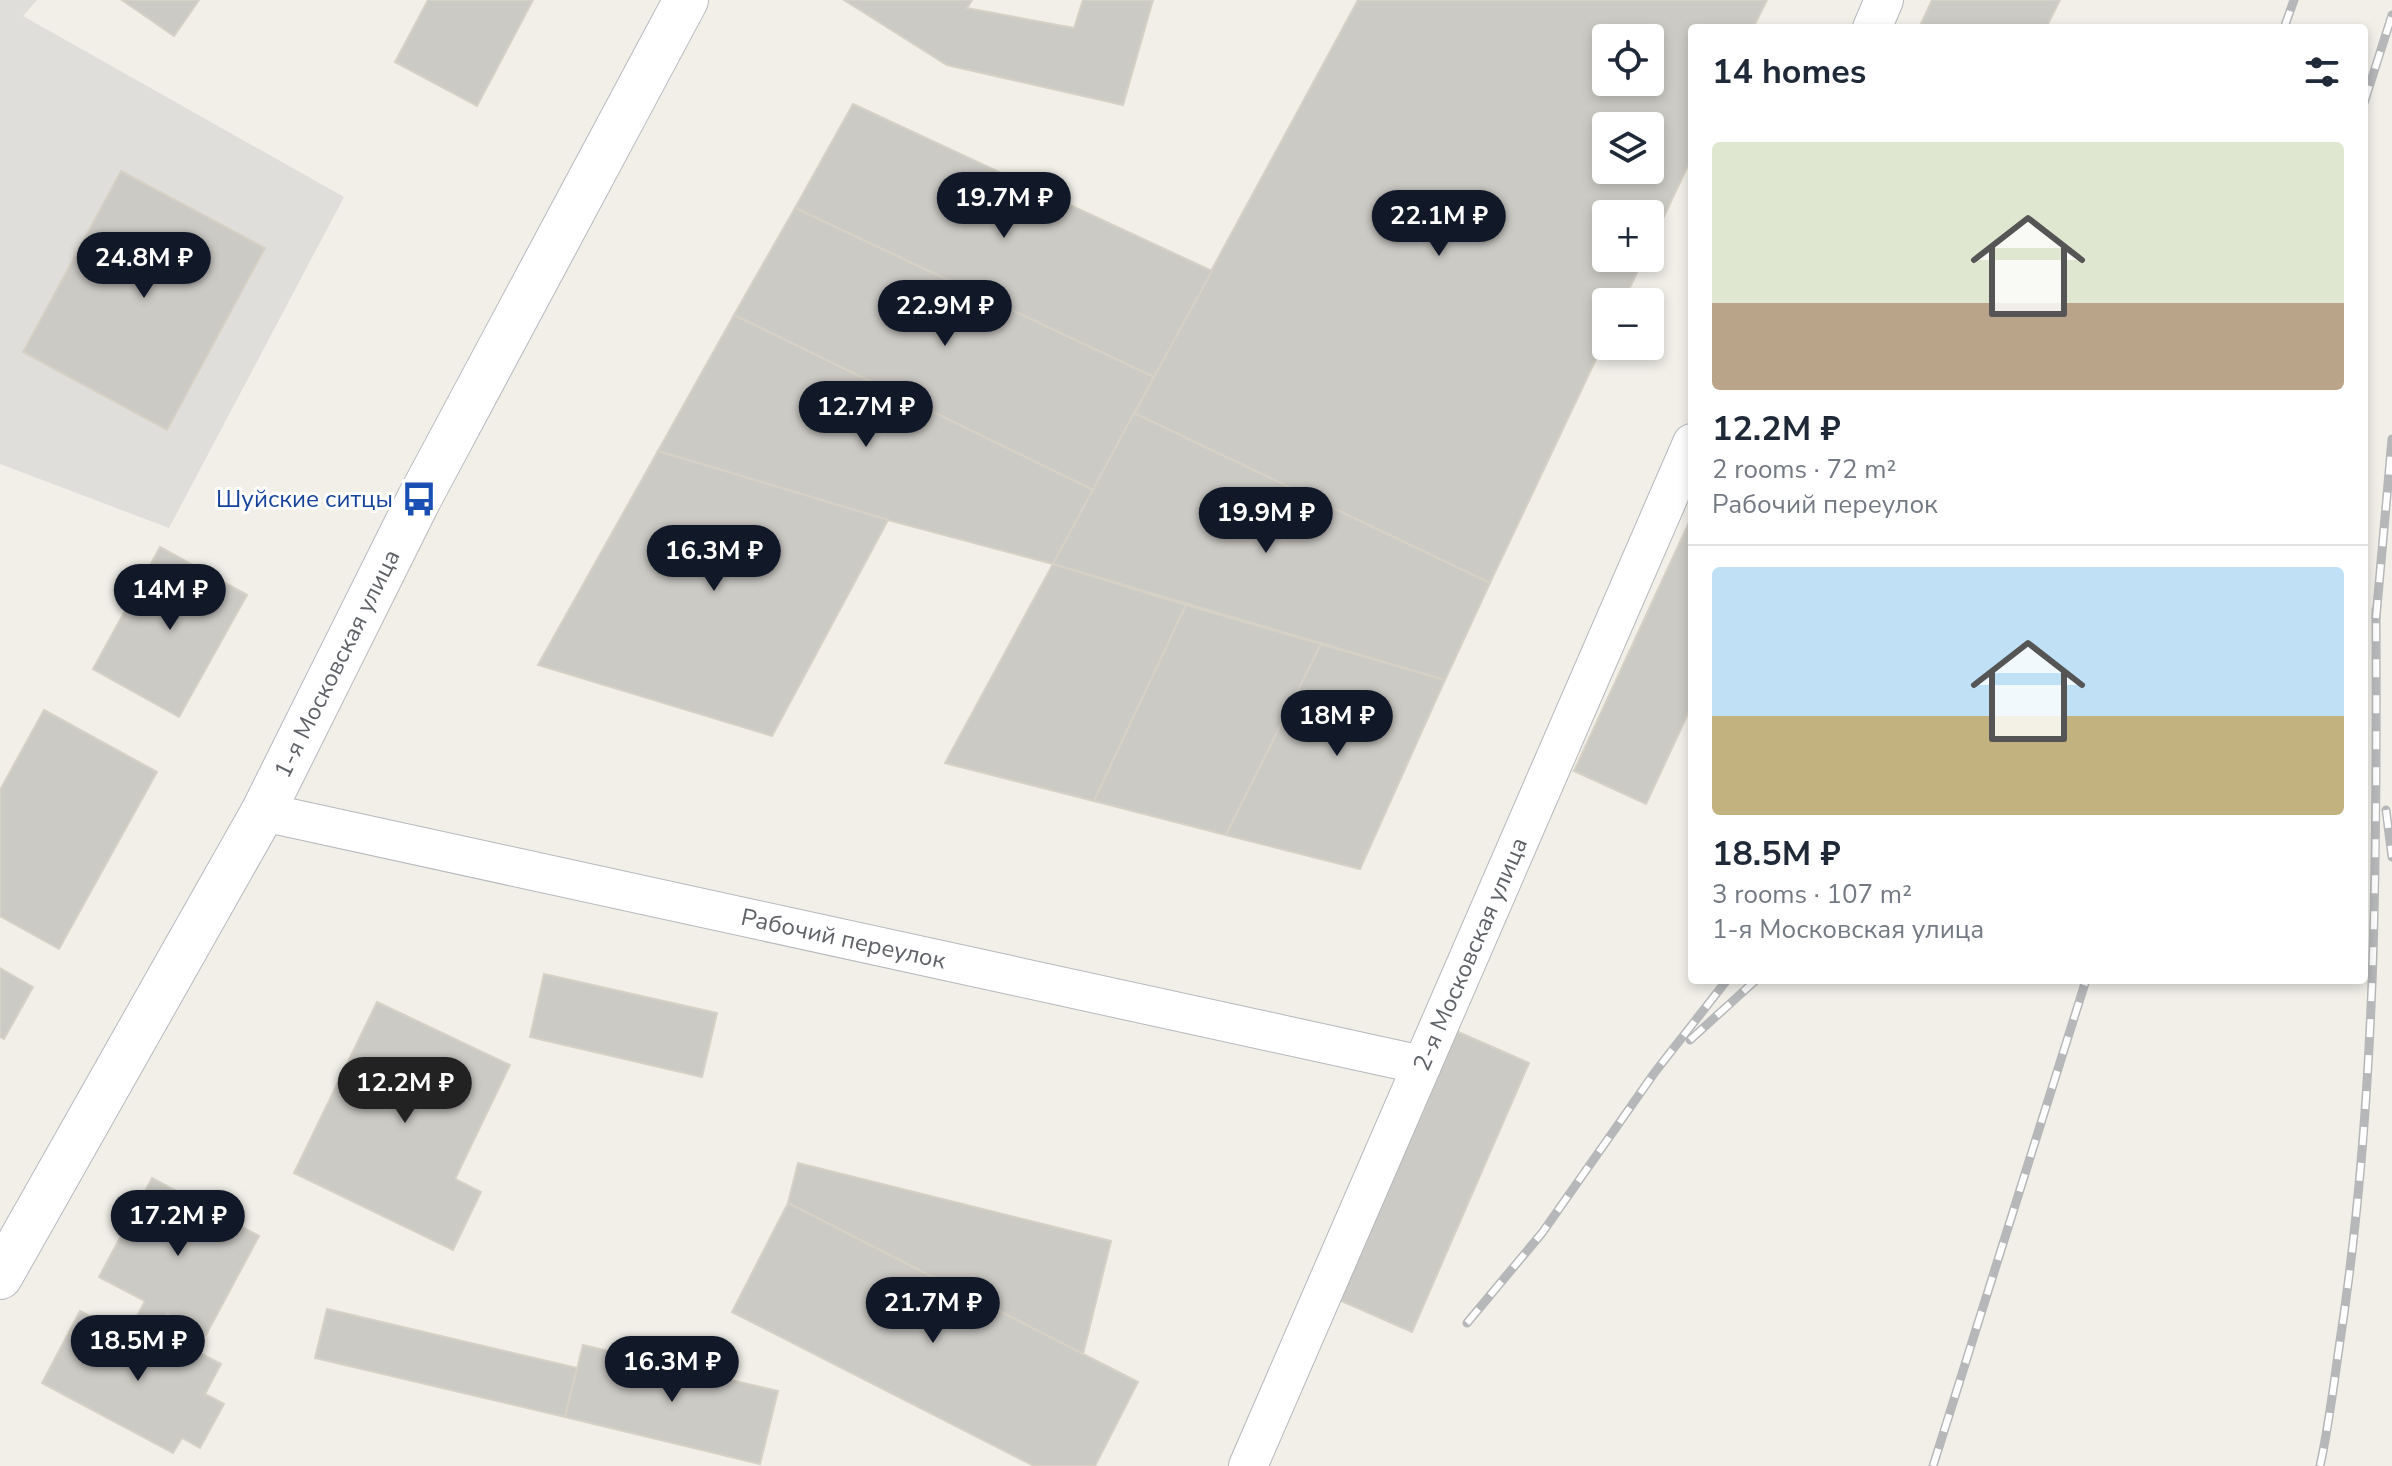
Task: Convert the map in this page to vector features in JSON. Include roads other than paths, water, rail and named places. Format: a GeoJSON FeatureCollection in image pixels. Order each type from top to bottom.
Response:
{"type":"FeatureCollection","features":[{"type":"Feature","properties":{"kind":"main road","name":"1-я Московская улица"},"geometry":{"type":"LineString","coordinates":[[0,1277],[263,812],[419,499],[686,0]]}},
{"type":"Feature","properties":{"kind":"street"},"geometry":{"type":"LineString","coordinates":[[1874,24],[1884,0]]}},
{"type":"Feature","properties":{"kind":"street","name":"2-я Московская улица"},"geometry":{"type":"LineString","coordinates":[[1248,1466],[1688,452]]}},
{"type":"Feature","properties":{"kind":"street","name":"Рабочий переулок"},"geometry":{"type":"LineString","coordinates":[[263,812],[1422,1065]]}},
{"type":"Feature","properties":{"kind":"railway"},"geometry":{"type":"LineString","coordinates":[[2285,24],[2294,0]]}},
{"type":"Feature","properties":{"kind":"railway"},"geometry":{"type":"LineString","coordinates":[[2368,90],[2392,15]]}},
{"type":"Feature","properties":{"kind":"railway"},"geometry":{"type":"LineString","coordinates":[[2376,618],[2392,439]]}},
{"type":"Feature","properties":{"kind":"railway"},"geometry":{"type":"LineString","coordinates":[[2320,1466],[2352,1250],[2368,1068],[2375,885],[2376,610]]}},
{"type":"Feature","properties":{"kind":"railway"},"geometry":{"type":"LineString","coordinates":[[2386,810],[2392,857]]}},
{"type":"Feature","properties":{"kind":"railway"},"geometry":{"type":"LineString","coordinates":[[1467,1323],[1542,1233],[1655,1072],[1724,984]]}},
{"type":"Feature","properties":{"kind":"railway"},"geometry":{"type":"LineString","coordinates":[[1690,1040],[1752,984]]}},
{"type":"Feature","properties":{"kind":"railway"},"geometry":{"type":"LineString","coordinates":[[1933,1466],[2085,984]]}},
{"type":"Feature","properties":{"kind":"place","name":"Шуйские ситцы"},"geometry":{"type":"Point","coordinates":[419,499]}}]}
